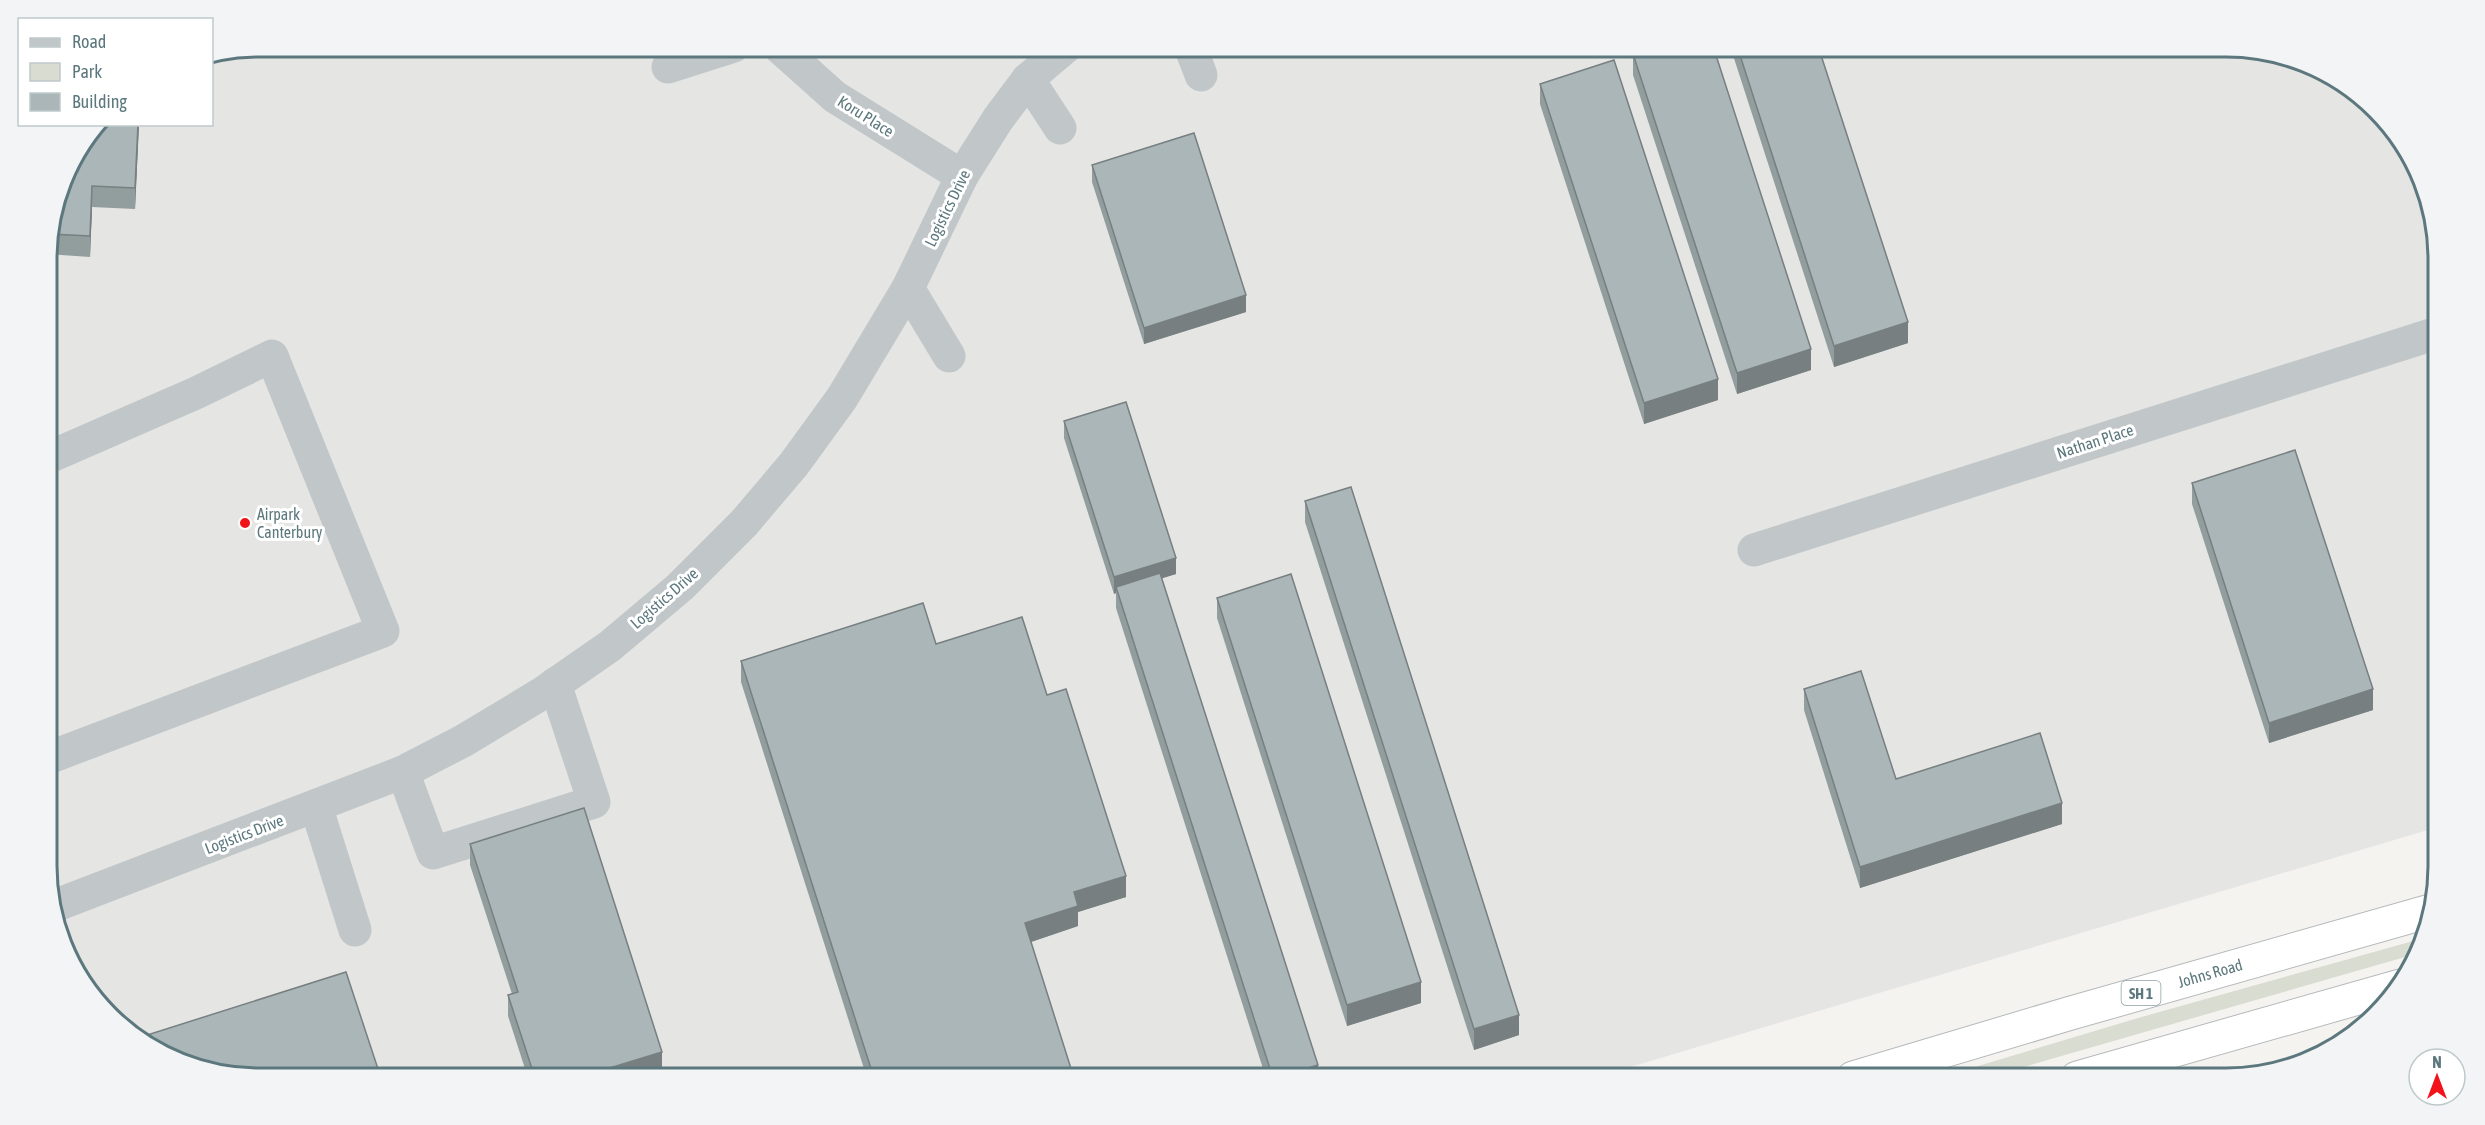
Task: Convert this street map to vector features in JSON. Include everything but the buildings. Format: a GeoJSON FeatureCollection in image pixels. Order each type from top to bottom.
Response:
{"type":"FeatureCollection","features":[{"type":"Feature","properties":{"kind":"highway","name":"Johns Road"},"geometry":{"type":"LineString","coordinates":[[1886,1068],[2422,913]]}},
{"type":"Feature","properties":{"kind":"highway"},"geometry":{"type":"LineString","coordinates":[[2112,1068],[2385,990]]}},
{"type":"Feature","properties":{"kind":"street"},"geometry":{"type":"LineString","coordinates":[[668,67],[699,57]]}},
{"type":"Feature","properties":{"kind":"street","name":"Koru Place"},"geometry":{"type":"LineString","coordinates":[[790,57],[835,97],[962,176]]}},
{"type":"Feature","properties":{"kind":"street","name":"Logistics Drive"},"geometry":{"type":"LineString","coordinates":[[61,903],[403,772],[463,741],[555,684],[610,646],[680,587],[744,523],[794,464],[842,398],[908,288],[962,176],[998,119],[1028,79],[1054,57]]}},
{"type":"Feature","properties":{"kind":"street"},"geometry":{"type":"LineString","coordinates":[[1028,79],[1060,128]]}},
{"type":"Feature","properties":{"kind":"street"},"geometry":{"type":"LineString","coordinates":[[908,288],[949,356]]}},
{"type":"Feature","properties":{"kind":"street","name":"Nathan Place"},"geometry":{"type":"LineString","coordinates":[[1754,550],[2428,336]]}},
{"type":"Feature","properties":{"kind":"street"},"geometry":{"type":"LineString","coordinates":[[57,454],[196,393],[272,356],[382,632],[57,755]]}},
{"type":"Feature","properties":{"kind":"street"},"geometry":{"type":"LineString","coordinates":[[403,772],[432,853],[594,802],[555,684]]}},
{"type":"Feature","properties":{"kind":"street"},"geometry":{"type":"LineString","coordinates":[[316,806],[355,930]]}},
{"type":"Feature","properties":{"kind":"shaded area"},"geometry":{"type":"Polygon","coordinates":[[[246,57],[2226,57],[2265,61],[2303,72],[2327,84],[2369,116],[2401,158],[2413,182],[2421,207],[2428,259],[2428,830],[1627,1068],[259,1068],[207,1061],[182,1053],[158,1041],[116,1009],[84,967],[72,943],[59,892],[57,866],[57,246],[65,205],[89,151],[108,126],[213,126],[213,63],[246,57]]]}},
{"type":"Feature","properties":{"kind":"green space"},"geometry":{"type":"Polygon","coordinates":[[[2414,941],[2406,957],[2020,1068],[1971,1068],[2138,1018],[2414,941]]]}},
{"type":"Feature","properties":{"kind":"place","name":"Airpark Canterbury"},"geometry":{"type":"Point","coordinates":[245,523]}}]}
